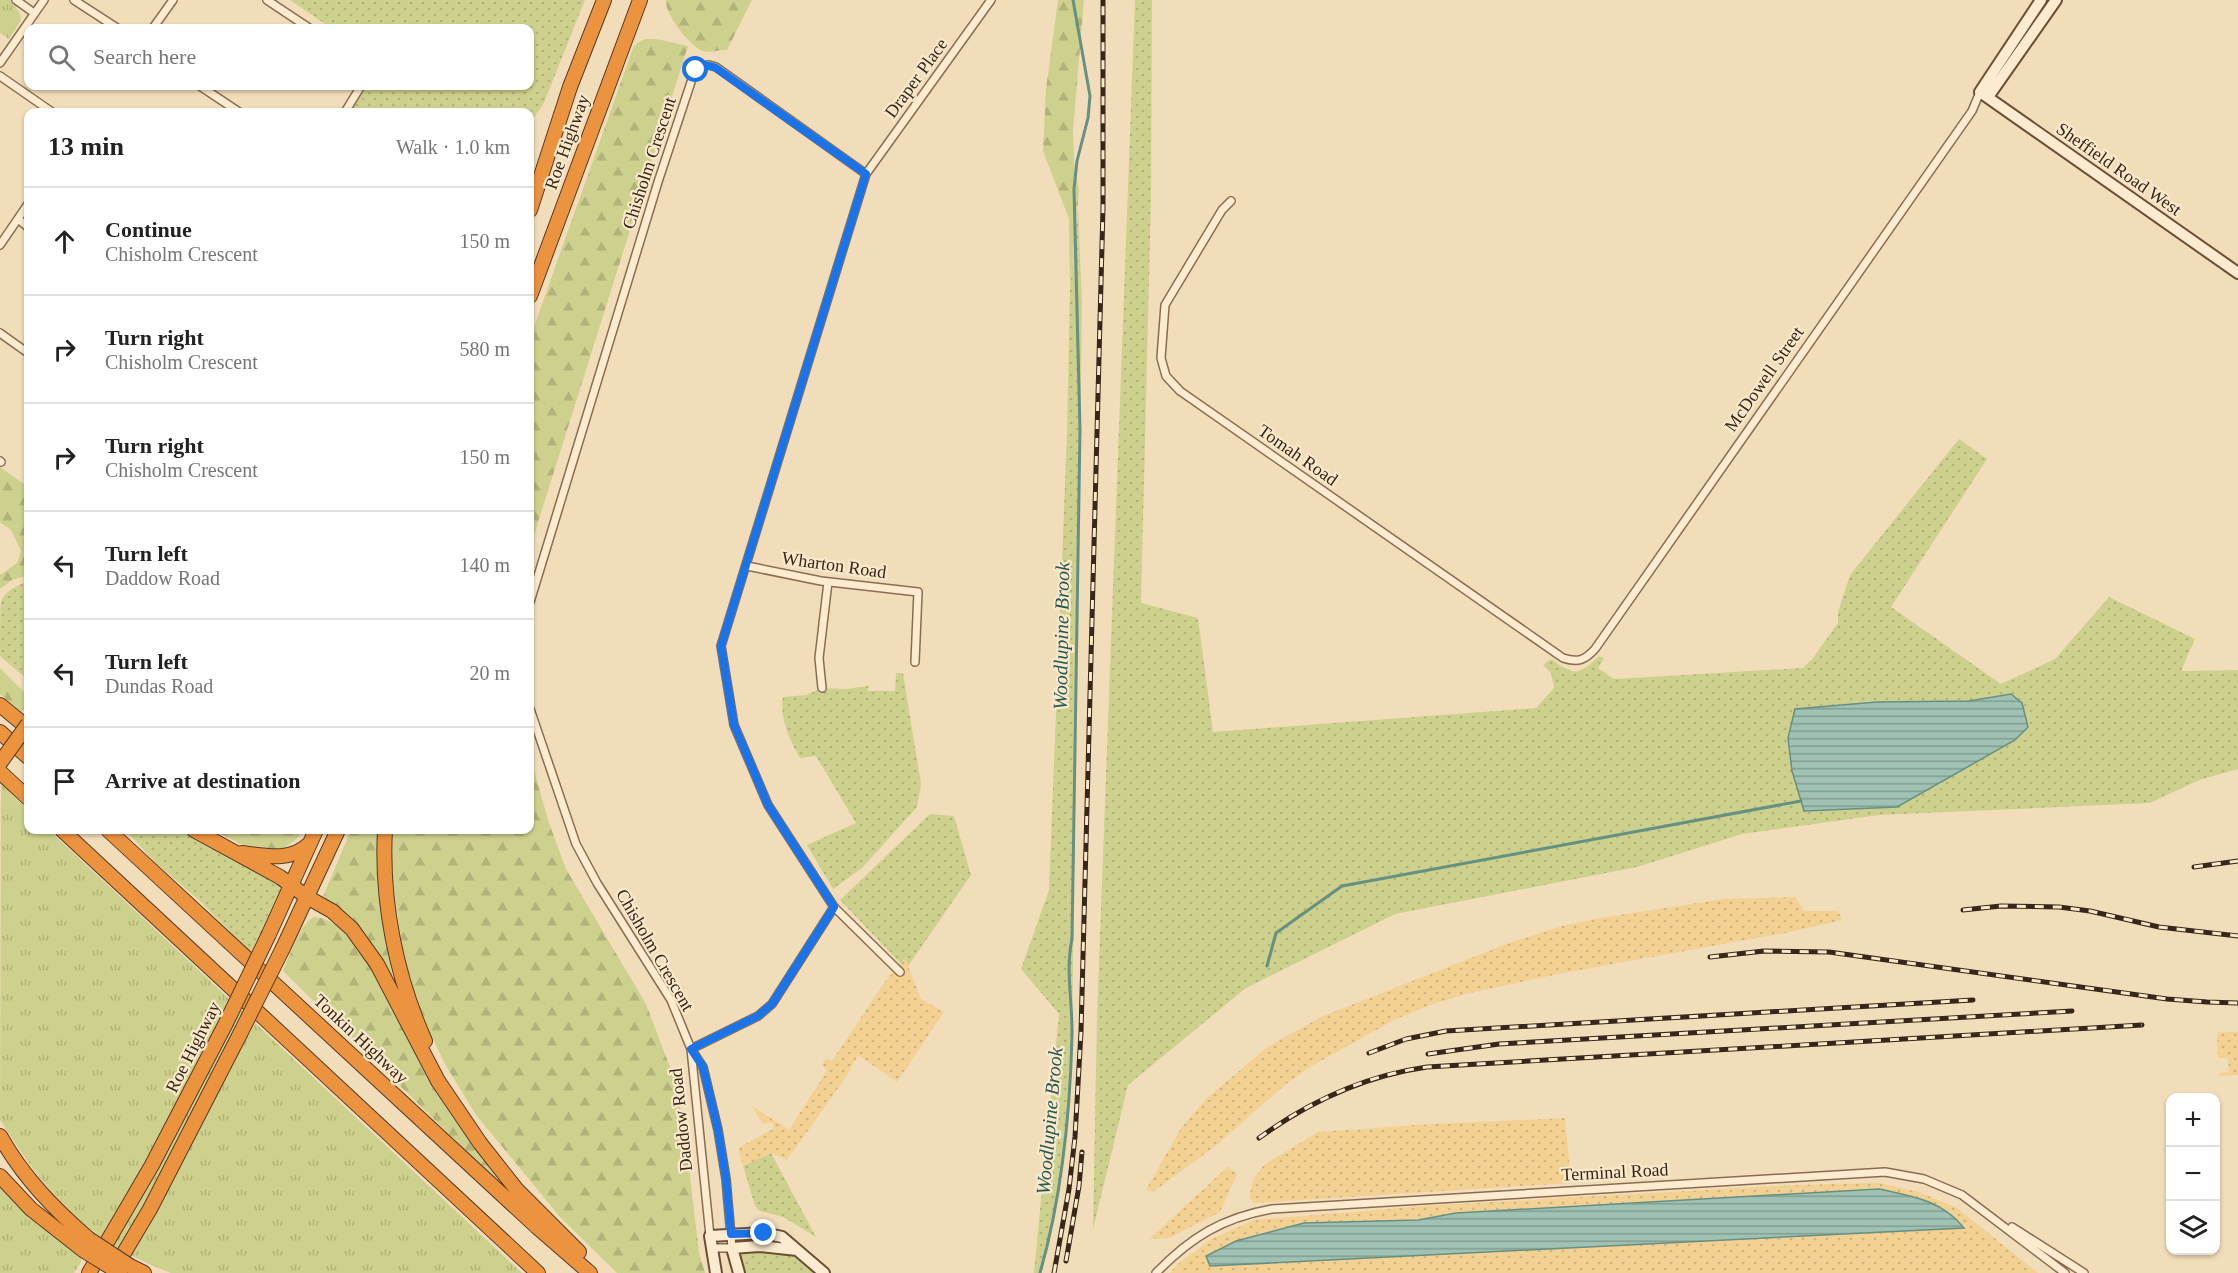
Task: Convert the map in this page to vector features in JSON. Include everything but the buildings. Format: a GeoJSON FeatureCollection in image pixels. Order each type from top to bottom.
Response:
{"type":"FeatureCollection","features":[{"type":"Feature","properties":{"kind":"highway","name":"Roe Highway"},"geometry":{"type":"LineString","coordinates":[[534,198],[570,87],[604,0]]}},
{"type":"Feature","properties":{"kind":"highway","name":"Roe Highway"},"geometry":{"type":"LineString","coordinates":[[534,285],[640,0]]}},
{"type":"Feature","properties":{"kind":"highway"},"geometry":{"type":"LineString","coordinates":[[534,172],[570,87]]}},
{"type":"Feature","properties":{"kind":"highway"},"geometry":{"type":"LineString","coordinates":[[0,705],[24,725]]}},
{"type":"Feature","properties":{"kind":"highway"},"geometry":{"type":"LineString","coordinates":[[0,763],[24,730]]}},
{"type":"Feature","properties":{"kind":"highway"},"geometry":{"type":"LineString","coordinates":[[0,732],[24,753]]}},
{"type":"Feature","properties":{"kind":"highway"},"geometry":{"type":"LineString","coordinates":[[0,772],[24,794]]}},
{"type":"Feature","properties":{"kind":"highway"},"geometry":{"type":"LineString","coordinates":[[66,834],[538,1273]]}},
{"type":"Feature","properties":{"kind":"highway","name":"Tonkin Highway"},"geometry":{"type":"LineString","coordinates":[[112,834],[590,1273]]}},
{"type":"Feature","properties":{"kind":"highway"},"geometry":{"type":"LineString","coordinates":[[201,834],[280,877],[352,929],[369,951],[438,1081],[466,1123],[517,1190],[599,1273]]}},
{"type":"Feature","properties":{"kind":"highway","name":"Roe Highway"},"geometry":{"type":"LineString","coordinates":[[88,1273],[152,1165],[226,1023],[314,834]]}},
{"type":"Feature","properties":{"kind":"highway","name":"Roe Highway"},"geometry":{"type":"LineString","coordinates":[[112,1273],[160,1190],[240,1034],[336,834]]}},
{"type":"Feature","properties":{"kind":"highway"},"geometry":{"type":"LineString","coordinates":[[385,834],[383,855],[387,903],[401,972],[418,1027],[466,1123]]}},
{"type":"Feature","properties":{"kind":"highway"},"geometry":{"type":"LineString","coordinates":[[234,852],[284,857],[297,854],[310,844]]}},
{"type":"Feature","properties":{"kind":"highway"},"geometry":{"type":"LineString","coordinates":[[0,1136],[39,1191],[86,1245]]}},
{"type":"Feature","properties":{"kind":"highway"},"geometry":{"type":"LineString","coordinates":[[0,1176],[31,1209],[125,1270],[144,1273]]}},
{"type":"Feature","properties":{"kind":"street"},"geometry":{"type":"LineString","coordinates":[[16,0],[34,13]]}},
{"type":"Feature","properties":{"kind":"street"},"geometry":{"type":"LineString","coordinates":[[27,24],[44,0]]}},
{"type":"Feature","properties":{"kind":"street"},"geometry":{"type":"LineString","coordinates":[[74,0],[111,24]]}},
{"type":"Feature","properties":{"kind":"street"},"geometry":{"type":"LineString","coordinates":[[156,24],[173,0]]}},
{"type":"Feature","properties":{"kind":"street"},"geometry":{"type":"LineString","coordinates":[[267,0],[303,24]]}},
{"type":"Feature","properties":{"kind":"street","name":"Draper Place"},"geometry":{"type":"LineString","coordinates":[[866,174],[991,0]]}},
{"type":"Feature","properties":{"kind":"street","name":"McDowell Street"},"geometry":{"type":"LineString","coordinates":[[1579,661],[1595,649],[1972,111],[2056,0]]}},
{"type":"Feature","properties":{"kind":"street"},"geometry":{"type":"LineString","coordinates":[[2037,1],[2048,11]]}},
{"type":"Feature","properties":{"kind":"street","name":"McDowell Street"},"geometry":{"type":"LineString","coordinates":[[1984,95],[2037,1]]}},
{"type":"Feature","properties":{"kind":"street"},"geometry":{"type":"LineString","coordinates":[[0,63],[24,28]]}},
{"type":"Feature","properties":{"kind":"street","name":"Chisholm Crescent"},"geometry":{"type":"LineString","coordinates":[[534,589],[658,182],[696,70],[701,66],[709,65],[716,68],[866,174]]}},
{"type":"Feature","properties":{"kind":"street"},"geometry":{"type":"LineString","coordinates":[[0,76],[46,108]]}},
{"type":"Feature","properties":{"kind":"street"},"geometry":{"type":"LineString","coordinates":[[206,90],[233,108]]}},
{"type":"Feature","properties":{"kind":"street"},"geometry":{"type":"LineString","coordinates":[[348,108],[359,90]]}},
{"type":"Feature","properties":{"kind":"street","name":"Sheffield Road West"},"geometry":{"type":"LineString","coordinates":[[1984,95],[2238,273]]}},
{"type":"Feature","properties":{"kind":"street"},"geometry":{"type":"LineString","coordinates":[[866,174],[721,646],[734,725],[768,805],[834,907],[900,972]]}},
{"type":"Feature","properties":{"kind":"street","name":"Tomah Road"},"geometry":{"type":"LineString","coordinates":[[1231,201],[1222,210],[1165,305],[1161,358],[1166,376],[1180,391],[1563,658],[1579,661]]}},
{"type":"Feature","properties":{"kind":"street"},"geometry":{"type":"LineString","coordinates":[[0,245],[24,210]]}},
{"type":"Feature","properties":{"kind":"street"},"geometry":{"type":"LineString","coordinates":[[18,219],[24,223]]}},
{"type":"Feature","properties":{"kind":"street"},"geometry":{"type":"LineString","coordinates":[[0,333],[24,350]]}},
{"type":"Feature","properties":{"kind":"street","name":"Wharton Road"},"geometry":{"type":"LineString","coordinates":[[747,566],[828,582],[918,592],[915,662]]}},
{"type":"Feature","properties":{"kind":"street"},"geometry":{"type":"LineString","coordinates":[[822,688],[819,658],[828,582]]}},
{"type":"Feature","properties":{"kind":"street","name":"Chisholm Crescent"},"geometry":{"type":"LineString","coordinates":[[534,721],[576,844],[597,883],[671,1000],[691,1049]]}},
{"type":"Feature","properties":{"kind":"street"},"geometry":{"type":"LineString","coordinates":[[691,1049],[758,1016],[772,1004],[834,907]]}},
{"type":"Feature","properties":{"kind":"street","name":"Daddow Road"},"geometry":{"type":"LineString","coordinates":[[691,1049],[703,1067],[718,1130],[726,1179],[732,1248],[739,1273]]}},
{"type":"Feature","properties":{"kind":"street","name":"Daddow Road"},"geometry":{"type":"LineString","coordinates":[[691,1049],[711,1248],[716,1273]]}},
{"type":"Feature","properties":{"kind":"street","name":"Terminal Road"},"geometry":{"type":"LineString","coordinates":[[1156,1273],[1190,1241],[1218,1225],[1256,1212],[1295,1206],[1885,1172],[1924,1179],[1962,1195],[2065,1273]]}},
{"type":"Feature","properties":{"kind":"street"},"geometry":{"type":"LineString","coordinates":[[1977,1205],[2084,1273]]}},
{"type":"Feature","properties":{"kind":"street"},"geometry":{"type":"LineString","coordinates":[[710,1236],[764,1233],[782,1237],[824,1273]]}},
{"type":"Feature","properties":{"kind":"street"},"geometry":{"type":"LineString","coordinates":[[711,1248],[759,1246],[797,1250]]}},
{"type":"Feature","properties":{"kind":"green space"},"geometry":{"type":"Polygon","coordinates":[[[0,0],[19,2],[16,8],[21,20],[9,39],[0,33],[0,0]]]}},
{"type":"Feature","properties":{"kind":"green space"},"geometry":{"type":"Polygon","coordinates":[[[290,0],[585,0],[543,105],[534,117],[534,108],[347,108],[359,90],[534,90],[534,24],[325,24],[290,0]]]}},
{"type":"Feature","properties":{"kind":"green space"},"geometry":{"type":"Polygon","coordinates":[[[666,0],[752,0],[727,50],[709,52],[698,48],[685,37],[673,21],[666,6],[666,0]]]}},
{"type":"Feature","properties":{"kind":"green space"},"geometry":{"type":"Polygon","coordinates":[[[1058,0],[1084,0],[1073,132],[1074,161],[1079,190],[1070,288],[1069,219],[1043,151],[1046,89],[1058,0]]]}},
{"type":"Feature","properties":{"kind":"green space"},"geometry":{"type":"Polygon","coordinates":[[[1135,0],[1152,0],[1151,198],[1141,603],[1198,618],[1213,732],[1536,708],[1554,688],[1551,673],[1543,665],[1551,659],[1566,669],[1576,671],[1586,667],[1599,656],[1604,658],[1598,668],[1614,679],[1803,668],[1838,623],[1838,612],[1850,575],[1959,439],[1987,459],[1891,607],[2001,684],[2055,659],[2109,597],[2195,639],[2181,671],[2238,670],[2238,769],[2199,780],[2150,803],[1879,815],[1742,834],[1637,867],[1395,914],[1246,988],[1128,1085],[1093,1229],[1097,1016],[1135,0]]]}},
{"type":"Feature","properties":{"kind":"green space"},"geometry":{"type":"Polygon","coordinates":[[[645,39],[656,39],[688,46],[534,535],[534,327],[633,48],[645,39]]]}},
{"type":"Feature","properties":{"kind":"green space"},"geometry":{"type":"Polygon","coordinates":[[[1078,208],[1082,304],[1072,1035],[1059,1185],[1040,1273],[1034,1273],[1059,1014],[1021,969],[1049,890],[1067,433],[1070,288],[1078,208]]]}},
{"type":"Feature","properties":{"kind":"green space"},"geometry":{"type":"Polygon","coordinates":[[[0,467],[24,484],[24,576],[12,580],[0,589],[0,575],[17,563],[21,551],[11,530],[0,522],[0,467]]]}},
{"type":"Feature","properties":{"kind":"green space"},"geometry":{"type":"Polygon","coordinates":[[[24,583],[24,677],[0,656],[1,601],[6,594],[24,583]]]}},
{"type":"Feature","properties":{"kind":"green space"},"geometry":{"type":"Polygon","coordinates":[[[0,668],[24,692],[24,708],[21,712],[0,694],[0,668]]]}},
{"type":"Feature","properties":{"kind":"green space"},"geometry":{"type":"Polygon","coordinates":[[[896,673],[903,673],[921,784],[917,807],[862,868],[833,889],[807,845],[856,823],[816,756],[800,758],[784,721],[783,697],[806,695],[822,688],[846,689],[869,686],[867,691],[895,691],[896,673]]]}},
{"type":"Feature","properties":{"kind":"green space"},"geometry":{"type":"Polygon","coordinates":[[[534,770],[549,823],[566,869],[646,1004],[676,1083],[699,1252],[705,1273],[617,1273],[560,1217],[476,1115],[445,1064],[418,1008],[402,948],[391,866],[393,834],[534,834],[534,770]]]}},
{"type":"Feature","properties":{"kind":"green space"},"geometry":{"type":"Polygon","coordinates":[[[1,784],[24,806],[24,834],[53,834],[522,1273],[171,1273],[115,1246],[71,1212],[35,1171],[0,1120],[1,784]]]}},
{"type":"Feature","properties":{"kind":"green space"},"geometry":{"type":"Polygon","coordinates":[[[930,814],[954,816],[971,875],[906,969],[840,900],[930,814]]]}},
{"type":"Feature","properties":{"kind":"green space"},"geometry":{"type":"Polygon","coordinates":[[[129,834],[188,834],[279,884],[282,890],[279,898],[251,953],[199,900],[157,864],[129,834]]]}},
{"type":"Feature","properties":{"kind":"green space"},"geometry":{"type":"Polygon","coordinates":[[[221,834],[300,834],[286,847],[274,851],[262,852],[221,834]]]}},
{"type":"Feature","properties":{"kind":"green space"},"geometry":{"type":"Polygon","coordinates":[[[349,834],[377,834],[380,904],[393,977],[360,930],[322,899],[349,834]]]}},
{"type":"Feature","properties":{"kind":"green space"},"geometry":{"type":"Polygon","coordinates":[[[314,917],[333,923],[351,939],[385,990],[437,1092],[512,1196],[283,971],[303,927],[314,917]]]}},
{"type":"Feature","properties":{"kind":"green space"},"geometry":{"type":"Polygon","coordinates":[[[771,1153],[816,1237],[783,1217],[760,1211],[755,1206],[743,1166],[771,1153]]]}},
{"type":"Feature","properties":{"kind":"green space"},"geometry":{"type":"Polygon","coordinates":[[[0,1176],[83,1250],[81,1262],[74,1273],[0,1273],[0,1176]]]}},
{"type":"Feature","properties":{"kind":"green space"},"geometry":{"type":"Polygon","coordinates":[[[732,1248],[797,1250],[824,1273],[739,1273],[732,1248]]]}},
{"type":"Feature","properties":{"kind":"sand"},"geometry":{"type":"Polygon","coordinates":[[[1795,897],[1804,911],[1838,911],[1842,920],[1470,993],[1436,1003],[1394,1020],[1310,1067],[1286,1084],[1218,1144],[1153,1192],[1146,1190],[1181,1128],[1207,1098],[1269,1046],[1321,1017],[1509,943],[1562,926],[1723,899],[1795,897]]]}},
{"type":"Feature","properties":{"kind":"sand"},"geometry":{"type":"Polygon","coordinates":[[[905,958],[921,999],[944,1012],[897,1082],[858,1055],[846,1077],[787,1160],[770,1153],[743,1166],[738,1148],[773,1129],[774,1125],[771,1122],[763,1124],[752,1106],[789,1130],[827,1071],[822,1065],[826,1058],[832,1061],[884,983],[905,958]]]}},
{"type":"Feature","properties":{"kind":"sand"},"geometry":{"type":"Polygon","coordinates":[[[2217,1032],[2238,1032],[2238,1075],[2219,1076],[2219,1073],[2229,1072],[2228,1058],[2218,1058],[2217,1032]]]}},
{"type":"Feature","properties":{"kind":"sand"},"geometry":{"type":"Polygon","coordinates":[[[1565,1118],[1571,1183],[1254,1203],[1249,1197],[1254,1178],[1264,1165],[1318,1132],[1565,1118]]]}},
{"type":"Feature","properties":{"kind":"sand"},"geometry":{"type":"Polygon","coordinates":[[[1228,1167],[1237,1174],[1220,1212],[1169,1238],[1149,1239],[1228,1167]]]}},
{"type":"Feature","properties":{"kind":"sand"},"geometry":{"type":"Polygon","coordinates":[[[1879,1183],[1919,1192],[1957,1208],[2038,1273],[1170,1273],[1178,1264],[1211,1239],[1255,1220],[1424,1206],[1794,1185],[1879,1183]]]}},
{"type":"Feature","properties":{"kind":"shaded area"},"geometry":{"type":"Polygon","coordinates":[[[2011,694],[2022,703],[2028,727],[2015,740],[1897,807],[1804,811],[1792,771],[1788,738],[1795,709],[1877,702],[1969,701],[2011,694]]]}},
{"type":"Feature","properties":{"kind":"shaded area"},"geometry":{"type":"Polygon","coordinates":[[[1879,1189],[1936,1205],[1964,1228],[1210,1266],[1206,1256],[1236,1241],[1304,1223],[1418,1220],[1456,1213],[1879,1189]]]}},
{"type":"Feature","properties":{"kind":"waterway","name":"Woodlupine Brook"},"geometry":{"type":"LineString","coordinates":[[1040,1273],[1054,1215],[1064,1156],[1072,1036],[1069,963],[1072,939],[1080,429],[1074,189],[1090,96],[1073,0]]}},
{"type":"Feature","properties":{"kind":"waterway"},"geometry":{"type":"LineString","coordinates":[[1267,966],[1276,933],[1342,886],[1801,801]]}},
{"type":"Feature","properties":{"kind":"railway"},"geometry":{"type":"LineString","coordinates":[[1054,1273],[1069,1189],[1075,1137],[1081,1032],[1103,208],[1103,0]]}},
{"type":"Feature","properties":{"kind":"railway"},"geometry":{"type":"LineString","coordinates":[[2194,867],[2238,861]]}},
{"type":"Feature","properties":{"kind":"railway"},"geometry":{"type":"LineString","coordinates":[[1963,910],[2001,906],[2059,907],[2090,911],[2159,927],[2238,936]]}},
{"type":"Feature","properties":{"kind":"railway"},"geometry":{"type":"LineString","coordinates":[[1710,957],[1764,951],[1829,952],[2167,999],[2238,1003]]}},
{"type":"Feature","properties":{"kind":"railway"},"geometry":{"type":"LineString","coordinates":[[1369,1053],[1406,1039],[1446,1031],[1973,1000]]}},
{"type":"Feature","properties":{"kind":"railway"},"geometry":{"type":"LineString","coordinates":[[1428,1054],[1499,1044],[2072,1011]]}},
{"type":"Feature","properties":{"kind":"railway"},"geometry":{"type":"LineString","coordinates":[[1259,1138],[1298,1113],[1338,1092],[1381,1077],[1427,1067],[2142,1025]]}},
{"type":"Feature","properties":{"kind":"railway"},"geometry":{"type":"LineString","coordinates":[[1066,1261],[1079,1186],[1082,1152]]}},
{"type":"Feature","properties":{"kind":"route"},"geometry":{"type":"LineString","coordinates":[[696,70],[701,66],[709,65],[716,68],[866,174],[721,646],[734,725],[768,805],[834,907],[772,1004],[758,1016],[691,1049],[703,1067],[718,1130],[726,1179],[731,1234],[764,1233]]}}]}
